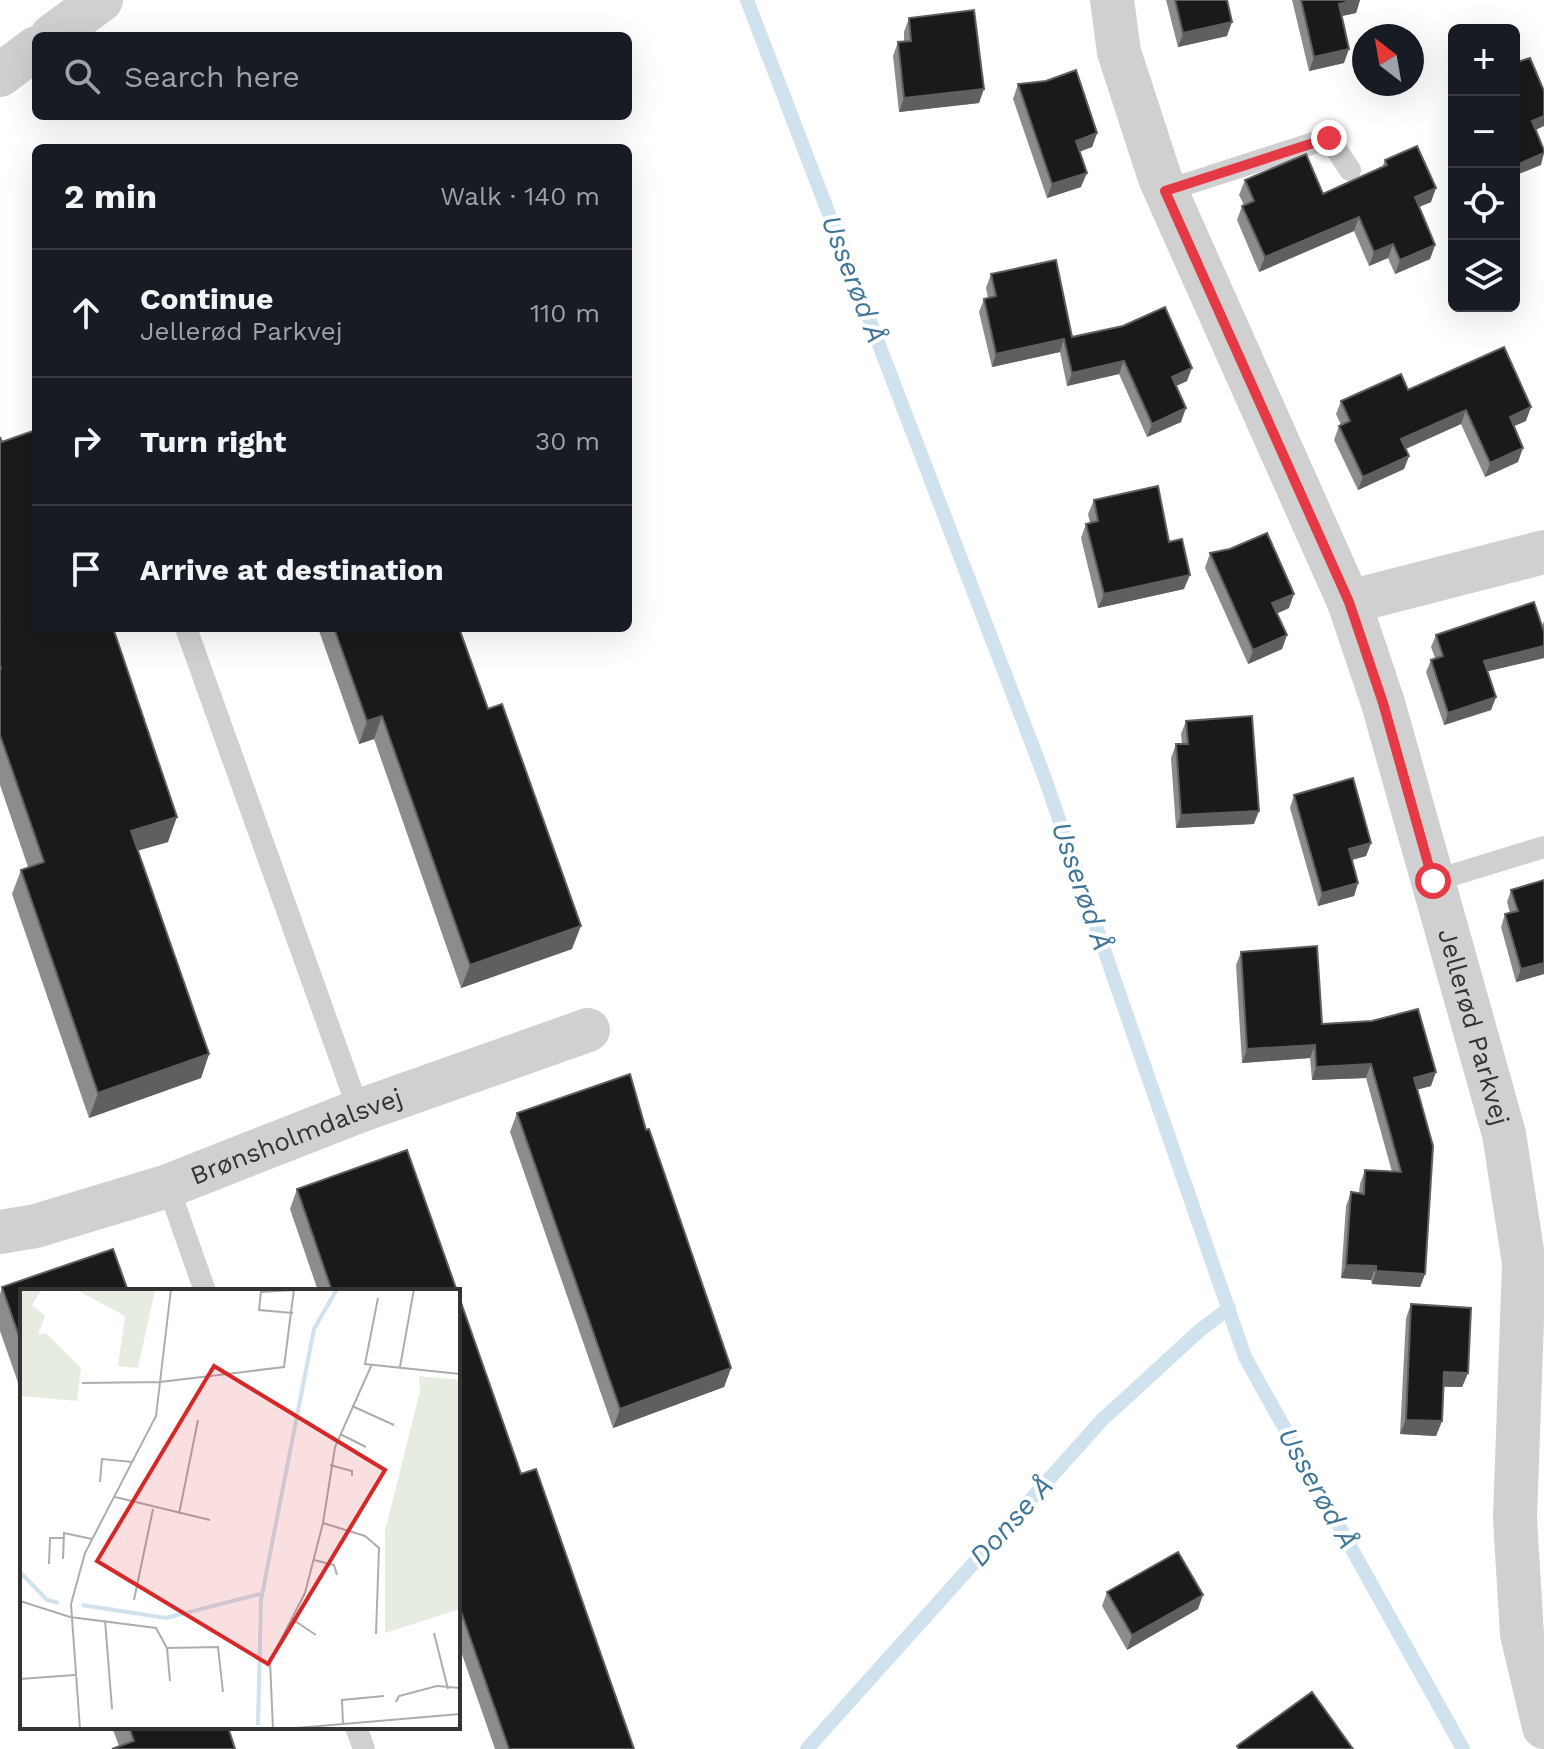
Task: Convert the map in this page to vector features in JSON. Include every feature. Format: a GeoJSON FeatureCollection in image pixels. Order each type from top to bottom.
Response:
{"type":"FeatureCollection","features":[{"type":"Feature","properties":{"kind":"street"},"geometry":{"type":"LineString","coordinates":[[57,32],[101,0]]}},
{"type":"Feature","properties":{"kind":"street","name":"Jellerød Parkvej"},"geometry":{"type":"LineString","coordinates":[[1112,0],[1119,52],[1165,191],[1349,602],[1383,703],[1504,1134],[1524,1263],[1532,1356],[1515,1519],[1522,1634],[1544,1727]]}},
{"type":"Feature","properties":{"kind":"street"},"geometry":{"type":"LineString","coordinates":[[0,75],[32,51]]}},
{"type":"Feature","properties":{"kind":"street"},"geometry":{"type":"LineString","coordinates":[[1349,602],[1544,552]]}},
{"type":"Feature","properties":{"kind":"street","name":"Brønsholmdalsvej"},"geometry":{"type":"LineString","coordinates":[[0,1232],[36,1226],[168,1186],[359,1111],[588,1030]]}},
{"type":"Feature","properties":{"kind":"lane"},"geometry":{"type":"LineString","coordinates":[[1165,191],[1329,138],[1350,170]]}},
{"type":"Feature","properties":{"kind":"lane"},"geometry":{"type":"LineString","coordinates":[[187,632],[359,1111]]}},
{"type":"Feature","properties":{"kind":"lane"},"geometry":{"type":"LineString","coordinates":[[1433,881],[1544,847]]}},
{"type":"Feature","properties":{"kind":"lane"},"geometry":{"type":"LineString","coordinates":[[168,1186],[204,1289]]}},
{"type":"Feature","properties":{"kind":"lane"},"geometry":{"type":"LineString","coordinates":[[357,1729],[364,1749]]}},
{"type":"Feature","properties":{"kind":"building"},"geometry":{"type":"Polygon","coordinates":[[[1175,0],[1227,0],[1232,22],[1183,33],[1175,0]]]}},
{"type":"Feature","properties":{"kind":"building"},"geometry":{"type":"Polygon","coordinates":[[[1301,0],[1355,0],[1339,4],[1349,49],[1314,57],[1301,0]]]}},
{"type":"Feature","properties":{"kind":"building"},"geometry":{"type":"Polygon","coordinates":[[[974,10],[984,89],[904,98],[898,42],[911,41],[909,18],[974,10]]]}},
{"type":"Feature","properties":{"kind":"building"},"geometry":{"type":"Polygon","coordinates":[[[1530,58],[1544,91],[1544,116],[1532,121],[1544,153],[1520,163],[1520,96],[1520,61],[1530,58]]]}},
{"type":"Feature","properties":{"kind":"building"},"geometry":{"type":"Polygon","coordinates":[[[1076,70],[1097,133],[1076,141],[1087,173],[1052,184],[1018,84],[1046,81],[1076,70]]]}},
{"type":"Feature","properties":{"kind":"building"},"geometry":{"type":"Polygon","coordinates":[[[1417,146],[1436,188],[1415,197],[1435,245],[1400,260],[1393,244],[1374,252],[1359,217],[1265,257],[1242,206],[1254,201],[1245,180],[1306,154],[1323,194],[1387,165],[1385,160],[1417,146]]]}},
{"type":"Feature","properties":{"kind":"building"},"geometry":{"type":"Polygon","coordinates":[[[1056,260],[1072,337],[1123,326],[1165,307],[1192,368],[1172,377],[1186,408],[1152,424],[1124,361],[1072,373],[1064,339],[996,354],[984,299],[996,296],[991,274],[1056,260]]]}},
{"type":"Feature","properties":{"kind":"building"},"geometry":{"type":"Polygon","coordinates":[[[1504,347],[1531,407],[1510,417],[1523,448],[1490,463],[1466,410],[1401,439],[1409,456],[1363,477],[1339,426],[1350,421],[1341,401],[1401,374],[1408,390],[1504,347]]]}},
{"type":"Feature","properties":{"kind":"building"},"geometry":{"type":"Polygon","coordinates":[[[32,431],[32,632],[114,632],[177,817],[131,831],[209,1054],[98,1093],[21,870],[44,862],[0,735],[0,437],[2,442],[32,431]]]}},
{"type":"Feature","properties":{"kind":"building"},"geometry":{"type":"Polygon","coordinates":[[[1158,486],[1169,542],[1182,539],[1190,575],[1104,594],[1086,524],[1098,521],[1094,500],[1158,486]]]}},
{"type":"Feature","properties":{"kind":"building"},"geometry":{"type":"Polygon","coordinates":[[[1267,533],[1294,594],[1272,603],[1287,635],[1253,650],[1210,553],[1230,549],[1267,533]]]}},
{"type":"Feature","properties":{"kind":"building"},"geometry":{"type":"Polygon","coordinates":[[[1534,602],[1544,632],[1544,646],[1484,661],[1496,697],[1448,713],[1431,660],[1443,656],[1436,635],[1534,602]]]}},
{"type":"Feature","properties":{"kind":"building"},"geometry":{"type":"Polygon","coordinates":[[[335,632],[460,632],[488,709],[502,704],[581,926],[470,965],[382,716],[367,721],[335,632]]]}},
{"type":"Feature","properties":{"kind":"building"},"geometry":{"type":"Polygon","coordinates":[[[1252,716],[1259,811],[1181,815],[1176,744],[1188,744],[1186,721],[1252,716]]]}},
{"type":"Feature","properties":{"kind":"building"},"geometry":{"type":"Polygon","coordinates":[[[1353,778],[1371,843],[1349,849],[1358,883],[1322,893],[1294,795],[1353,778]]]}},
{"type":"Feature","properties":{"kind":"building"},"geometry":{"type":"Polygon","coordinates":[[[1544,880],[1544,963],[1521,969],[1505,914],[1518,911],[1511,890],[1544,880]]]}},
{"type":"Feature","properties":{"kind":"building"},"geometry":{"type":"Polygon","coordinates":[[[1317,946],[1322,1024],[1372,1021],[1418,1009],[1436,1072],[1414,1078],[1433,1146],[1425,1274],[1376,1271],[1376,1266],[1346,1265],[1351,1192],[1364,1194],[1365,1170],[1401,1172],[1371,1064],[1316,1067],[1315,1045],[1247,1049],[1241,952],[1317,946]]]}},
{"type":"Feature","properties":{"kind":"building"},"geometry":{"type":"Polygon","coordinates":[[[630,1074],[646,1130],[649,1129],[731,1368],[620,1409],[517,1113],[630,1074]]]}},
{"type":"Feature","properties":{"kind":"building"},"geometry":{"type":"Polygon","coordinates":[[[407,1150],[456,1289],[331,1289],[297,1189],[407,1150]]]}},
{"type":"Feature","properties":{"kind":"building"},"geometry":{"type":"Polygon","coordinates":[[[113,1249],[127,1289],[20,1289],[20,1339],[2,1287],[113,1249]]]}},
{"type":"Feature","properties":{"kind":"building"},"geometry":{"type":"Polygon","coordinates":[[[460,1300],[521,1474],[536,1469],[634,1749],[509,1749],[460,1609],[460,1300]]]}},
{"type":"Feature","properties":{"kind":"building"},"geometry":{"type":"Polygon","coordinates":[[[1411,1304],[1471,1308],[1468,1373],[1444,1372],[1442,1421],[1406,1420],[1411,1304]]]}},
{"type":"Feature","properties":{"kind":"building"},"geometry":{"type":"Polygon","coordinates":[[[1178,1552],[1203,1595],[1132,1635],[1107,1592],[1178,1552]]]}},
{"type":"Feature","properties":{"kind":"building"},"geometry":{"type":"Polygon","coordinates":[[[1312,1692],[1353,1749],[1239,1749],[1237,1746],[1312,1692]]]}},
{"type":"Feature","properties":{"kind":"building"},"geometry":{"type":"Polygon","coordinates":[[[130,1729],[229,1729],[235,1749],[112,1749],[134,1741],[130,1729]]]}},
{"type":"Feature","properties":{"kind":"waterway","name":"Usserød Å"},"geometry":{"type":"LineString","coordinates":[[747,0],[1043,773],[1245,1357],[1463,1749]]}},
{"type":"Feature","properties":{"kind":"waterway","name":"Donse Å"},"geometry":{"type":"LineString","coordinates":[[807,1749],[1102,1420],[1199,1331],[1229,1308]]}},
{"type":"Feature","properties":{"kind":"route"},"geometry":{"type":"LineString","coordinates":[[1329,138],[1165,191],[1349,602],[1383,703],[1433,881]]}}]}
